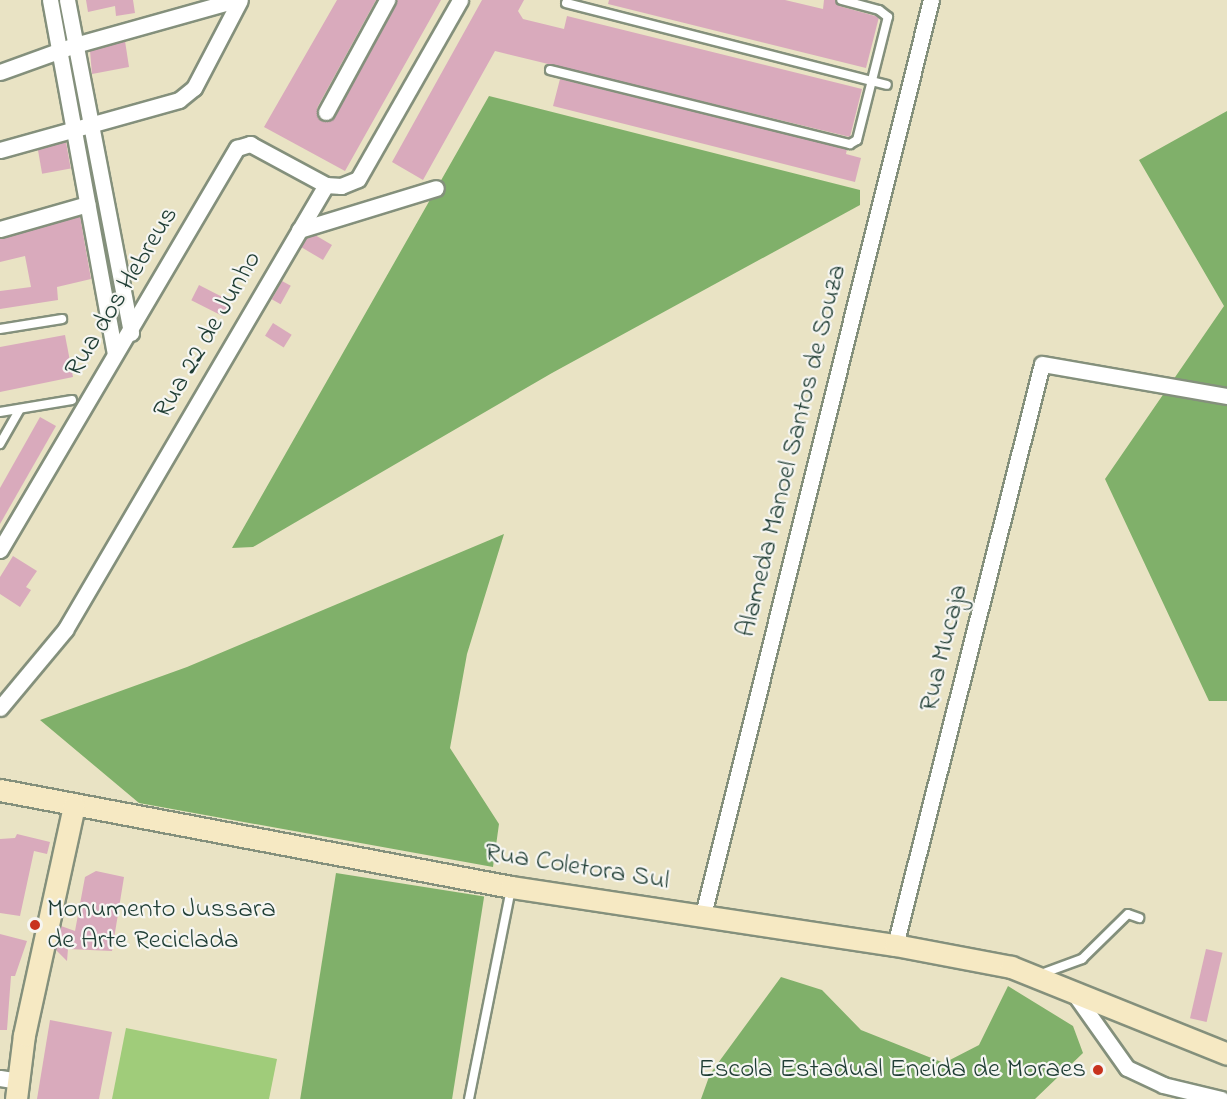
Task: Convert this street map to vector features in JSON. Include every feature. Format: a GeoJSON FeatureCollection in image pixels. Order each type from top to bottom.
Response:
{"type":"FeatureCollection","features":[{"type":"Feature","properties":{"kind":"street"},"geometry":{"type":"LineString","coordinates":[[50,0],[115,354]]}},
{"type":"Feature","properties":{"kind":"street"},"geometry":{"type":"LineString","coordinates":[[68,0],[89,124],[131,333]]}},
{"type":"Feature","properties":{"kind":"street"},"geometry":{"type":"LineString","coordinates":[[0,72],[75,45],[236,0]]}},
{"type":"Feature","properties":{"kind":"street"},"geometry":{"type":"LineString","coordinates":[[0,150],[179,100],[194,88],[240,0]]}},
{"type":"Feature","properties":{"kind":"street"},"geometry":{"type":"LineString","coordinates":[[326,112],[387,0]]}},
{"type":"Feature","properties":{"kind":"street"},"geometry":{"type":"LineString","coordinates":[[326,185],[341,186],[358,179],[460,0]]}},
{"type":"Feature","properties":{"kind":"street","name":"Alameda Manoel Santos de Souza"},"geometry":{"type":"LineString","coordinates":[[703,915],[931,0]]}},
{"type":"Feature","properties":{"kind":"street","name":"Rua dos Hebreus"},"geometry":{"type":"LineString","coordinates":[[0,550],[115,354],[131,333],[237,148],[250,144],[326,185]]}},
{"type":"Feature","properties":{"kind":"street","name":"Rua 22 de Junho"},"geometry":{"type":"LineString","coordinates":[[0,708],[65,630],[326,185]]}},
{"type":"Feature","properties":{"kind":"street"},"geometry":{"type":"LineString","coordinates":[[299,230],[436,188]]}},
{"type":"Feature","properties":{"kind":"street"},"geometry":{"type":"LineString","coordinates":[[0,229],[88,204]]}},
{"type":"Feature","properties":{"kind":"street","name":"Rua Mucaja"},"geometry":{"type":"LineString","coordinates":[[895,945],[1041,364],[1227,396]]}},
{"type":"Feature","properties":{"kind":"street","name":"Rua Coletora Sul"},"geometry":{"type":"LineString","coordinates":[[0,790],[74,806],[511,887],[895,945],[1011,967],[1070,988],[1227,1054]]}},
{"type":"Feature","properties":{"kind":"street"},"geometry":{"type":"LineString","coordinates":[[11,1086],[74,806]]}},
{"type":"Feature","properties":{"kind":"street"},"geometry":{"type":"LineString","coordinates":[[1070,988],[1127,1068],[1162,1085],[1221,1099]]}},
{"type":"Feature","properties":{"kind":"lane"},"geometry":{"type":"LineString","coordinates":[[550,69],[850,144],[857,140],[888,17],[884,12],[841,0]]}},
{"type":"Feature","properties":{"kind":"lane"},"geometry":{"type":"LineString","coordinates":[[566,3],[886,85]]}},
{"type":"Feature","properties":{"kind":"lane"},"geometry":{"type":"LineString","coordinates":[[0,329],[62,319]]}},
{"type":"Feature","properties":{"kind":"lane"},"geometry":{"type":"LineString","coordinates":[[0,412],[72,400]]}},
{"type":"Feature","properties":{"kind":"lane"},"geometry":{"type":"LineString","coordinates":[[0,444],[20,409]]}},
{"type":"Feature","properties":{"kind":"lane"},"geometry":{"type":"LineString","coordinates":[[469,1099],[511,887]]}},
{"type":"Feature","properties":{"kind":"lane"},"geometry":{"type":"LineString","coordinates":[[1037,976],[1082,959],[1128,914],[1139,918]]}},
{"type":"Feature","properties":{"kind":"green space"},"geometry":{"type":"Polygon","coordinates":[[[489,96],[860,190],[860,205],[552,373],[253,547],[232,548],[489,96]]]}},
{"type":"Feature","properties":{"kind":"green space"},"geometry":{"type":"Polygon","coordinates":[[[1227,111],[1227,701],[1209,701],[1105,479],[1224,306],[1139,160],[1227,111]]]}},
{"type":"Feature","properties":{"kind":"green space"},"geometry":{"type":"Polygon","coordinates":[[[504,534],[467,654],[450,748],[499,824],[493,867],[139,803],[40,720],[187,667],[504,534]]]}},
{"type":"Feature","properties":{"kind":"green space"},"geometry":{"type":"Polygon","coordinates":[[[336,873],[484,896],[452,1099],[300,1099],[336,873]]]}},
{"type":"Feature","properties":{"kind":"green space"},"geometry":{"type":"Polygon","coordinates":[[[781,977],[822,990],[861,1030],[944,1063],[979,1045],[1008,986],[1073,1026],[1083,1053],[1035,1099],[701,1099],[710,1074],[781,977]]]}},
{"type":"Feature","properties":{"kind":"green space"},"geometry":{"type":"Polygon","coordinates":[[[126,1028],[277,1059],[269,1099],[112,1099],[126,1028]]]}},
{"type":"Feature","properties":{"kind":"building"},"geometry":{"type":"Polygon","coordinates":[[[86,0],[133,0],[135,13],[116,16],[115,6],[88,12],[86,0]]]}},
{"type":"Feature","properties":{"kind":"building"},"geometry":{"type":"Polygon","coordinates":[[[337,0],[376,0],[317,108],[318,118],[326,122],[335,117],[397,0],[441,0],[345,171],[264,127],[337,0]]]}},
{"type":"Feature","properties":{"kind":"building"},"geometry":{"type":"Polygon","coordinates":[[[482,0],[524,0],[518,11],[523,19],[564,29],[567,16],[862,89],[850,137],[495,51],[423,180],[392,162],[482,0]]]}},
{"type":"Feature","properties":{"kind":"building"},"geometry":{"type":"Polygon","coordinates":[[[609,0],[785,0],[823,9],[824,0],[835,0],[839,6],[879,17],[866,68],[608,4],[609,0]]]}},
{"type":"Feature","properties":{"kind":"building"},"geometry":{"type":"Polygon","coordinates":[[[125,41],[129,67],[92,74],[90,51],[125,41]]]}},
{"type":"Feature","properties":{"kind":"building"},"geometry":{"type":"Polygon","coordinates":[[[560,79],[847,149],[846,154],[861,158],[855,182],[553,106],[560,79]]]}},
{"type":"Feature","properties":{"kind":"building"},"geometry":{"type":"Polygon","coordinates":[[[66,142],[71,169],[42,174],[37,147],[66,142]]]}},
{"type":"Feature","properties":{"kind":"building"},"geometry":{"type":"Polygon","coordinates":[[[80,216],[91,279],[57,287],[58,300],[0,309],[0,291],[31,287],[25,256],[0,262],[0,238],[80,216]]]}},
{"type":"Feature","properties":{"kind":"building"},"geometry":{"type":"Polygon","coordinates":[[[315,235],[332,245],[323,260],[301,247],[306,238],[315,235]]]}},
{"type":"Feature","properties":{"kind":"building"},"geometry":{"type":"Polygon","coordinates":[[[282,281],[291,286],[281,304],[272,299],[282,281]]]}},
{"type":"Feature","properties":{"kind":"building"},"geometry":{"type":"Polygon","coordinates":[[[199,285],[230,301],[222,316],[191,300],[199,285]]]}},
{"type":"Feature","properties":{"kind":"building"},"geometry":{"type":"Polygon","coordinates":[[[273,323],[292,335],[284,347],[265,336],[273,323]]]}},
{"type":"Feature","properties":{"kind":"building"},"geometry":{"type":"Polygon","coordinates":[[[65,335],[73,377],[0,392],[0,347],[65,335]]]}},
{"type":"Feature","properties":{"kind":"building"},"geometry":{"type":"Polygon","coordinates":[[[40,417],[56,426],[0,524],[0,488],[40,417]]]}},
{"type":"Feature","properties":{"kind":"building"},"geometry":{"type":"Polygon","coordinates":[[[13,556],[37,571],[26,587],[31,590],[20,607],[0,594],[0,577],[13,556]]]}},
{"type":"Feature","properties":{"kind":"building"},"geometry":{"type":"Polygon","coordinates":[[[17,834],[50,842],[47,854],[34,851],[20,916],[0,913],[0,839],[15,838],[17,834]]]}},
{"type":"Feature","properties":{"kind":"building"},"geometry":{"type":"Polygon","coordinates":[[[96,871],[124,877],[112,951],[68,949],[67,961],[56,950],[61,926],[75,931],[85,877],[96,871]]]}},
{"type":"Feature","properties":{"kind":"building"},"geometry":{"type":"Polygon","coordinates":[[[0,934],[27,941],[15,976],[11,976],[7,1030],[0,1030],[0,934]]]}},
{"type":"Feature","properties":{"kind":"building"},"geometry":{"type":"Polygon","coordinates":[[[1206,949],[1223,953],[1207,1022],[1190,1018],[1206,949]]]}},
{"type":"Feature","properties":{"kind":"building"},"geometry":{"type":"Polygon","coordinates":[[[50,1020],[112,1032],[99,1099],[37,1099],[50,1020]]]}},
{"type":"Feature","properties":{"kind":"place","name":"Monumento Jussara de Arte Reciclada"},"geometry":{"type":"Point","coordinates":[35,925]}},
{"type":"Feature","properties":{"kind":"place","name":"Escola Estadual Eneida de Moraes"},"geometry":{"type":"Point","coordinates":[1098,1070]}}]}
